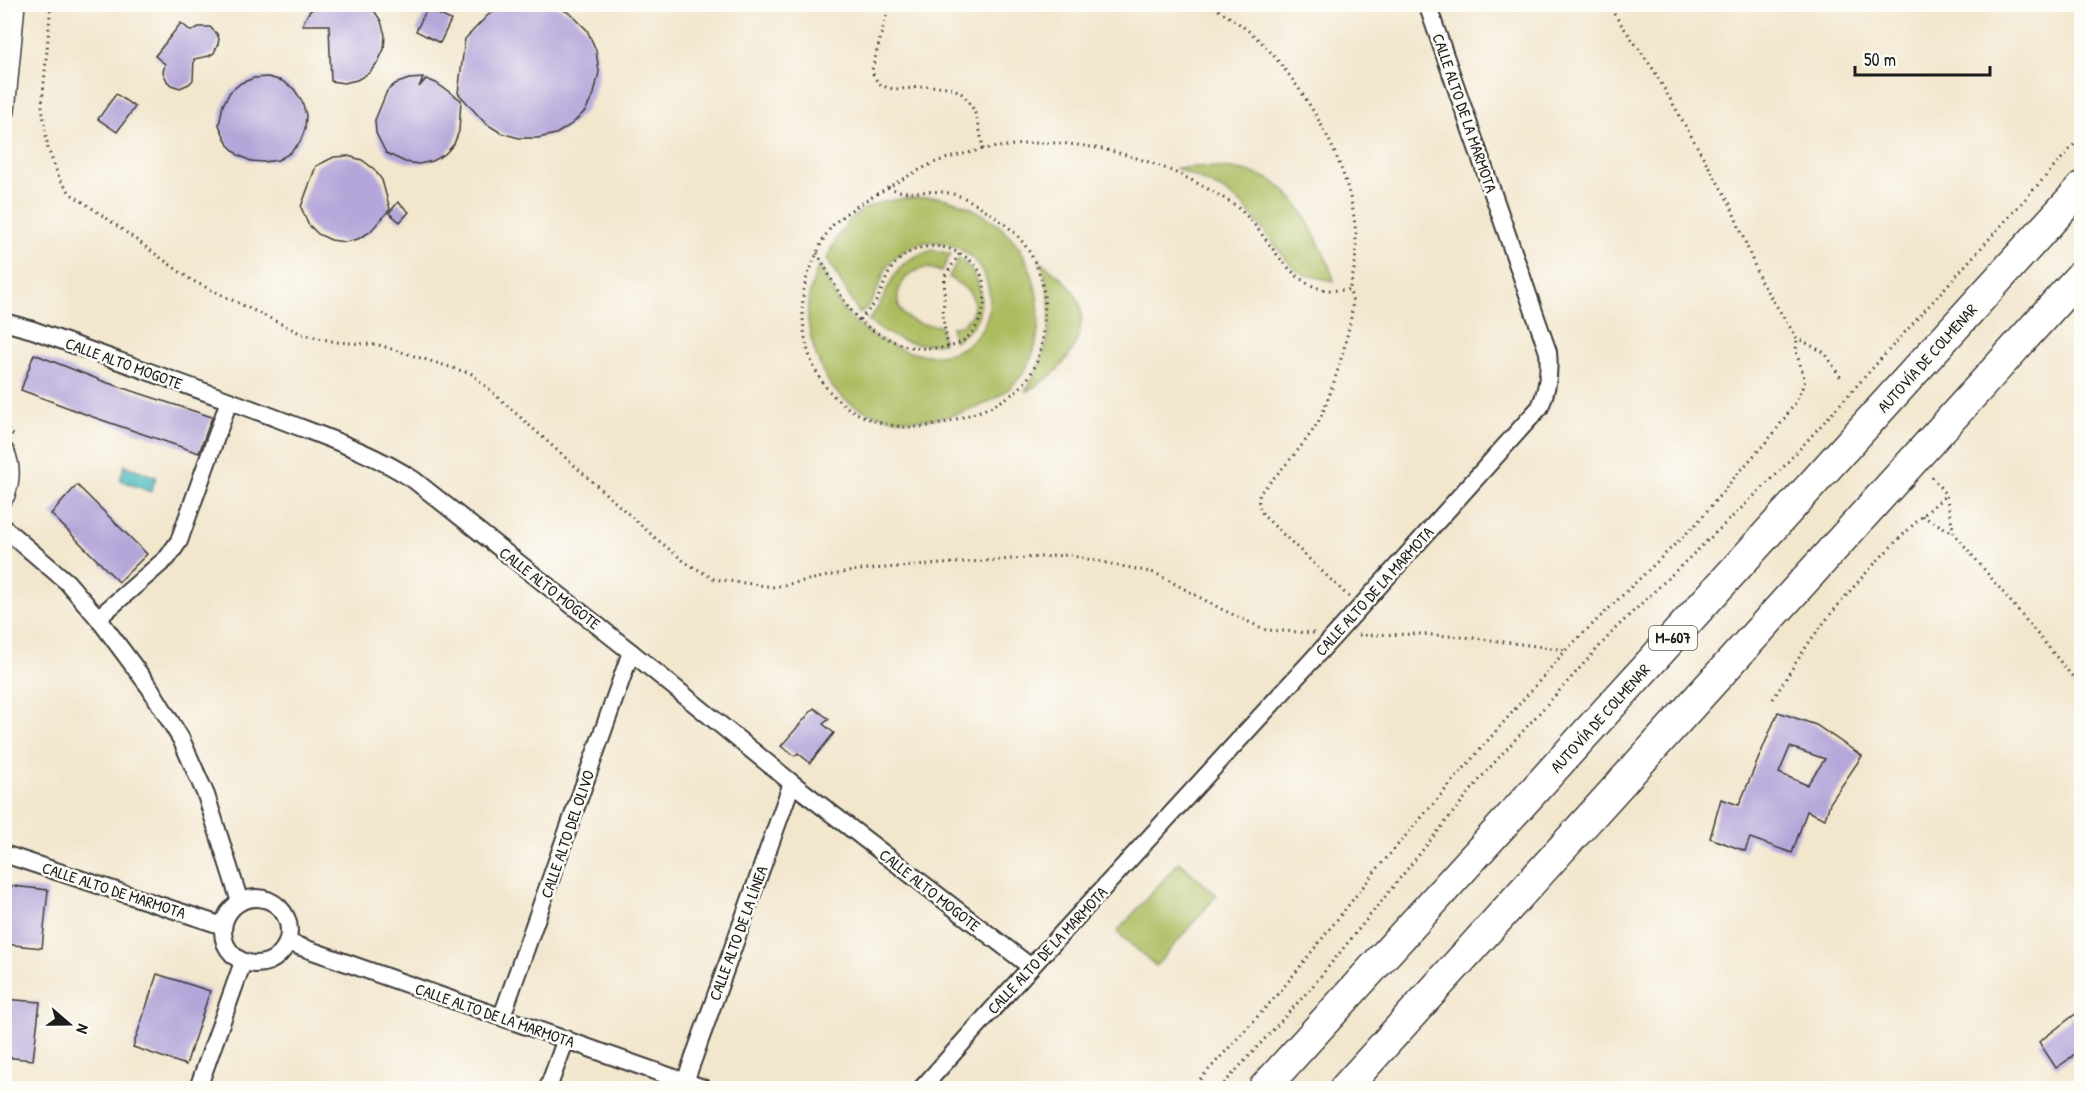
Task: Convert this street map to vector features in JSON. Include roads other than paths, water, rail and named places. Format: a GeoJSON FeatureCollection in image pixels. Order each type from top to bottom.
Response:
{"type":"FeatureCollection","features":[{"type":"Feature","properties":{"kind":"highway","name":"AUTOVÍA DE COLMENAR"},"geometry":{"type":"LineString","coordinates":[[1264,1089],[2082,188]]}},
{"type":"Feature","properties":{"kind":"highway"},"geometry":{"type":"LineString","coordinates":[[1346,1089],[2082,274]]}},
{"type":"Feature","properties":{"kind":"street"},"geometry":{"type":"LineString","coordinates":[[4,111],[14,4]]}},
{"type":"Feature","properties":{"kind":"street","name":"CALLE ALTO DE LA MARMOTA"},"geometry":{"type":"LineString","coordinates":[[922,1089],[1540,407],[1549,379],[1548,352],[1427,4]]}},
{"type":"Feature","properties":{"kind":"street","name":"CALLE ALTO MOGOTE"},"geometry":{"type":"LineString","coordinates":[[4,322],[33,330],[229,401],[367,454],[392,466],[414,480],[792,783],[1031,967]]}},
{"type":"Feature","properties":{"kind":"street"},"geometry":{"type":"LineString","coordinates":[[98,618],[168,557],[179,541],[229,401]]}},
{"type":"Feature","properties":{"kind":"street"},"geometry":{"type":"LineString","coordinates":[[4,453],[9,474],[4,495]]}},
{"type":"Feature","properties":{"kind":"street"},"geometry":{"type":"LineString","coordinates":[[4,528],[67,582],[98,618],[150,688],[181,740],[206,795],[240,902]]}},
{"type":"Feature","properties":{"kind":"street","name":"CALLE ALTO DEL OLIVO"},"geometry":{"type":"LineString","coordinates":[[502,1016],[631,652]]}},
{"type":"Feature","properties":{"kind":"street","name":"CALLE ALTO DE LA LÍNEA"},"geometry":{"type":"LineString","coordinates":[[685,1082],[792,783]]}},
{"type":"Feature","properties":{"kind":"street","name":"CALLE ALTO DE MARMOTA"},"geometry":{"type":"LineString","coordinates":[[4,854],[223,926]]}},
{"type":"Feature","properties":{"kind":"street"},"geometry":{"type":"LineString","coordinates":[[249,899],[266,900],[280,909],[288,925],[287,942],[274,959],[254,964],[243,962],[236,958],[225,944],[223,926],[226,916],[240,902],[249,899]]}},
{"type":"Feature","properties":{"kind":"street","name":"CALLE ALTO DE LA MARMOTA"},"geometry":{"type":"LineString","coordinates":[[287,942],[502,1016],[703,1089]]}},
{"type":"Feature","properties":{"kind":"street"},"geometry":{"type":"LineString","coordinates":[[198,1089],[243,962]]}},
{"type":"Feature","properties":{"kind":"street"},"geometry":{"type":"LineString","coordinates":[[548,1089],[566,1039]]}},
{"type":"Feature","properties":{"kind":"water"},"geometry":{"type":"Polygon","coordinates":[[[125,465],[156,477],[151,492],[120,480],[125,465]]]}}]}
